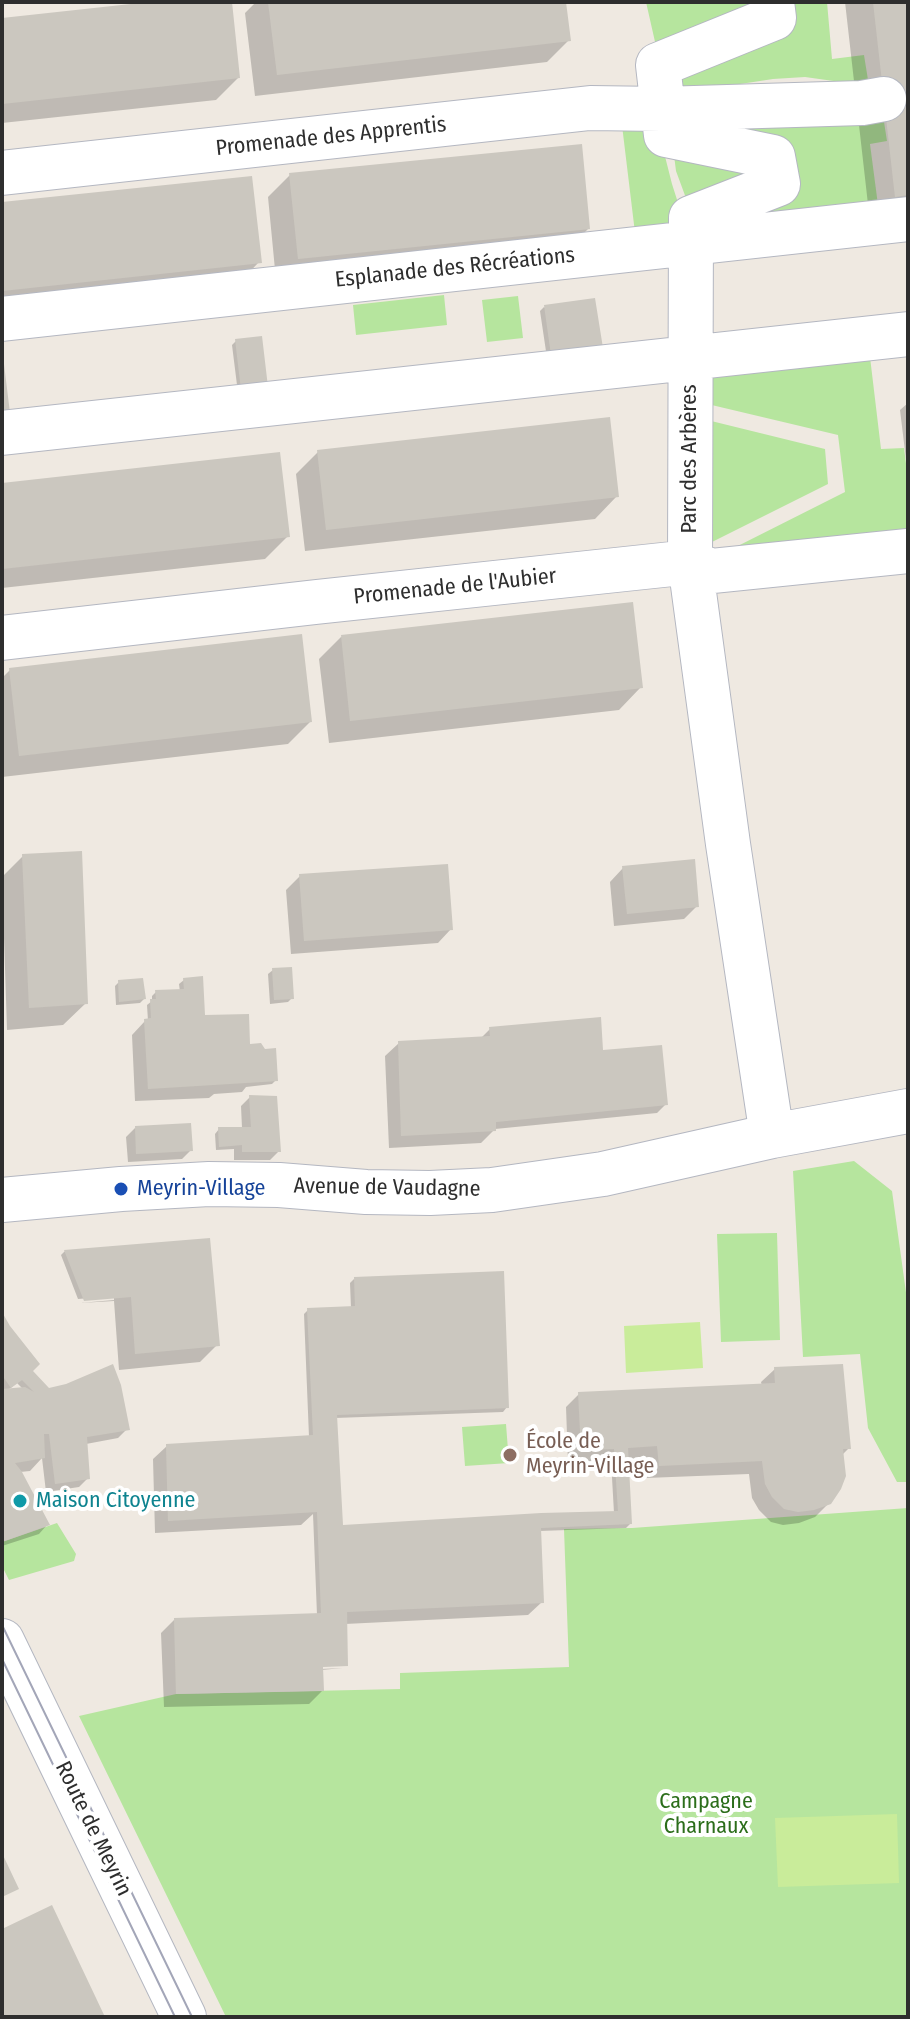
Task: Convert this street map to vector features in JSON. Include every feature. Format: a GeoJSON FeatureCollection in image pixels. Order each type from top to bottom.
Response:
{"type":"FeatureCollection","features":[{"type":"Feature","properties":{"kind":"street","name":"Parc des Arbères"},"geometry":{"type":"LineString","coordinates":[[772,2],[774,18],[658,65],[666,135],[773,157],[778,184],[691,218],[690,243],[690,563],[772,1136]]}},
{"type":"Feature","properties":{"kind":"street","name":"Promenade des Apprentis"},"geometry":{"type":"LineString","coordinates":[[2,173],[590,108],[862,103],[884,99]]}},
{"type":"Feature","properties":{"kind":"street","name":"Esplanade des Récréations"},"geometry":{"type":"LineString","coordinates":[[2,319],[908,219]]}},
{"type":"Feature","properties":{"kind":"street"},"geometry":{"type":"LineString","coordinates":[[2,433],[908,334]]}},
{"type":"Feature","properties":{"kind":"street","name":"Promenade de l'Aubier"},"geometry":{"type":"LineString","coordinates":[[2,638],[690,563],[712,571],[908,551]]}},
{"type":"Feature","properties":{"kind":"street","name":"Avenue de Vaudagne"},"geometry":{"type":"LineString","coordinates":[[2,1200],[209,1184],[279,1185],[366,1192],[492,1190],[603,1174],[772,1136],[908,1111]]}},
{"type":"Feature","properties":{"kind":"street","name":"Route de Meyrin"},"geometry":{"type":"LineString","coordinates":[[2,1641],[184,2017]]}},
{"type":"Feature","properties":{"kind":"green space"},"geometry":{"type":"Polygon","coordinates":[[[646,2],[763,2],[658,55],[646,2]]]}},
{"type":"Feature","properties":{"kind":"green space"},"geometry":{"type":"Polygon","coordinates":[[[779,2],[827,2],[832,59],[864,55],[869,86],[805,77],[668,95],[665,70],[779,2]]]}},
{"type":"Feature","properties":{"kind":"green space"},"geometry":{"type":"Polygon","coordinates":[[[882,109],[887,141],[870,144],[878,205],[699,234],[785,193],[674,131],[882,109]]]}},
{"type":"Feature","properties":{"kind":"green space"},"geometry":{"type":"Polygon","coordinates":[[[621,117],[655,117],[680,209],[681,235],[636,241],[621,117]]]}},
{"type":"Feature","properties":{"kind":"green space"},"geometry":{"type":"Polygon","coordinates":[[[673,147],[766,165],[690,209],[676,171],[673,147]]]}},
{"type":"Feature","properties":{"kind":"green space"},"geometry":{"type":"Polygon","coordinates":[[[444,295],[447,325],[356,335],[353,305],[444,295]]]}},
{"type":"Feature","properties":{"kind":"green space"},"geometry":{"type":"Polygon","coordinates":[[[518,296],[523,338],[487,342],[482,300],[518,296]]]}},
{"type":"Feature","properties":{"kind":"green space"},"geometry":{"type":"Polygon","coordinates":[[[870,357],[881,449],[904,448],[908,479],[908,545],[710,560],[845,492],[838,435],[699,402],[698,366],[870,357]]]}},
{"type":"Feature","properties":{"kind":"green space"},"geometry":{"type":"Polygon","coordinates":[[[699,418],[825,449],[828,484],[698,549],[699,418]]]}},
{"type":"Feature","properties":{"kind":"green space"},"geometry":{"type":"Polygon","coordinates":[[[854,1161],[892,1191],[908,1307],[908,1482],[897,1482],[868,1428],[860,1354],[803,1357],[793,1171],[854,1161]]]}},
{"type":"Feature","properties":{"kind":"green space"},"geometry":{"type":"Polygon","coordinates":[[[777,1233],[780,1340],[721,1342],[717,1234],[777,1233]]]}},
{"type":"Feature","properties":{"kind":"green space"},"geometry":{"type":"Polygon","coordinates":[[[700,1322],[703,1368],[626,1373],[624,1326],[700,1322]]]}},
{"type":"Feature","properties":{"kind":"green space"},"geometry":{"type":"Polygon","coordinates":[[[506,1424],[509,1463],[465,1466],[462,1427],[506,1424]]]}},
{"type":"Feature","properties":{"kind":"green space","name":"Campagne Charnaux"},"geometry":{"type":"Polygon","coordinates":[[[908,1508],[908,2017],[226,2017],[79,1716],[176,1694],[400,1689],[400,1673],[569,1667],[564,1529],[632,1528],[908,1508]]]}},
{"type":"Feature","properties":{"kind":"green space"},"geometry":{"type":"Polygon","coordinates":[[[57,1523],[76,1554],[74,1561],[9,1580],[2,1566],[2,1542],[57,1523]]]}},
{"type":"Feature","properties":{"kind":"green space"},"geometry":{"type":"Polygon","coordinates":[[[897,1814],[899,1883],[778,1887],[775,1818],[897,1814]]]}},
{"type":"Feature","properties":{"kind":"building"},"geometry":{"type":"Polygon","coordinates":[[[149,2],[232,2],[240,78],[2,104],[2,18],[149,2]]]}},
{"type":"Feature","properties":{"kind":"building"},"geometry":{"type":"Polygon","coordinates":[[[268,2],[566,2],[571,41],[277,75],[268,2]]]}},
{"type":"Feature","properties":{"kind":"building"},"geometry":{"type":"Polygon","coordinates":[[[873,2],[908,2],[908,195],[895,197],[873,2]]]}},
{"type":"Feature","properties":{"kind":"building"},"geometry":{"type":"Polygon","coordinates":[[[582,144],[590,229],[298,259],[289,173],[582,144]]]}},
{"type":"Feature","properties":{"kind":"building"},"geometry":{"type":"Polygon","coordinates":[[[252,176],[262,263],[2,291],[2,202],[252,176]]]}},
{"type":"Feature","properties":{"kind":"building"},"geometry":{"type":"Polygon","coordinates":[[[595,298],[603,348],[551,355],[544,305],[595,298]]]}},
{"type":"Feature","properties":{"kind":"building"},"geometry":{"type":"Polygon","coordinates":[[[262,336],[268,387],[241,390],[235,339],[262,336]]]}},
{"type":"Feature","properties":{"kind":"building"},"geometry":{"type":"Polygon","coordinates":[[[2,364],[10,413],[2,414],[2,364]]]}},
{"type":"Feature","properties":{"kind":"building"},"geometry":{"type":"Polygon","coordinates":[[[610,417],[619,497],[326,530],[317,450],[610,417]]]}},
{"type":"Feature","properties":{"kind":"building"},"geometry":{"type":"Polygon","coordinates":[[[280,452],[290,537],[2,569],[2,483],[280,452]]]}},
{"type":"Feature","properties":{"kind":"building"},"geometry":{"type":"Polygon","coordinates":[[[633,602],[643,688],[350,721],[341,635],[633,602]]]}},
{"type":"Feature","properties":{"kind":"building"},"geometry":{"type":"Polygon","coordinates":[[[302,634],[312,722],[19,756],[9,668],[302,634]]]}},
{"type":"Feature","properties":{"kind":"building"},"geometry":{"type":"Polygon","coordinates":[[[82,851],[88,1004],[29,1008],[22,854],[82,851]]]}},
{"type":"Feature","properties":{"kind":"building"},"geometry":{"type":"Polygon","coordinates":[[[695,859],[699,907],[627,914],[622,866],[695,859]]]}},
{"type":"Feature","properties":{"kind":"building"},"geometry":{"type":"Polygon","coordinates":[[[448,864],[453,930],[304,941],[299,874],[448,864]]]}},
{"type":"Feature","properties":{"kind":"building"},"geometry":{"type":"Polygon","coordinates":[[[292,967],[294,999],[274,1000],[272,968],[292,967]]]}},
{"type":"Feature","properties":{"kind":"building"},"geometry":{"type":"Polygon","coordinates":[[[203,976],[205,1015],[249,1014],[250,1044],[261,1043],[265,1049],[276,1048],[278,1081],[148,1089],[144,1019],[151,1018],[150,999],[156,999],[155,990],[184,989],[183,978],[203,976]]]}},
{"type":"Feature","properties":{"kind":"building"},"geometry":{"type":"Polygon","coordinates":[[[143,978],[146,999],[119,1002],[118,980],[143,978]]]}},
{"type":"Feature","properties":{"kind":"building"},"geometry":{"type":"Polygon","coordinates":[[[601,1017],[603,1050],[662,1045],[668,1105],[496,1122],[496,1131],[401,1136],[398,1041],[490,1036],[489,1027],[601,1017]]]}},
{"type":"Feature","properties":{"kind":"building"},"geometry":{"type":"Polygon","coordinates":[[[249,1095],[277,1096],[281,1152],[242,1152],[242,1145],[219,1147],[218,1127],[251,1127],[249,1095]]]}},
{"type":"Feature","properties":{"kind":"building"},"geometry":{"type":"Polygon","coordinates":[[[191,1123],[193,1151],[136,1154],[135,1126],[191,1123]]]}},
{"type":"Feature","properties":{"kind":"building"},"geometry":{"type":"Polygon","coordinates":[[[210,1238],[220,1346],[135,1354],[131,1297],[84,1301],[64,1250],[210,1238]]]}},
{"type":"Feature","properties":{"kind":"building"},"geometry":{"type":"Polygon","coordinates":[[[504,1271],[509,1408],[337,1415],[343,1525],[618,1511],[614,1449],[581,1450],[578,1392],[775,1383],[774,1367],[843,1364],[851,1449],[843,1449],[846,1476],[831,1504],[798,1512],[784,1509],[765,1484],[762,1461],[659,1466],[657,1446],[628,1448],[632,1524],[541,1528],[544,1603],[347,1612],[348,1666],[323,1667],[324,1691],[176,1694],[174,1618],[321,1613],[317,1512],[168,1521],[166,1444],[313,1435],[307,1308],[355,1306],[354,1277],[504,1271]]]}},
{"type":"Feature","properties":{"kind":"building"},"geometry":{"type":"Polygon","coordinates":[[[2,1312],[40,1364],[33,1371],[49,1388],[113,1364],[121,1385],[130,1430],[87,1437],[90,1479],[55,1484],[49,1434],[44,1434],[45,1458],[15,1463],[50,1525],[2,1542],[2,1389],[25,1387],[34,1392],[22,1380],[11,1388],[2,1375],[2,1312]]]}},
{"type":"Feature","properties":{"kind":"building"},"geometry":{"type":"Polygon","coordinates":[[[2,1853],[19,1889],[2,1897],[2,1853]]]}},
{"type":"Feature","properties":{"kind":"building"},"geometry":{"type":"Polygon","coordinates":[[[52,1905],[105,2017],[2,2017],[2,1929],[52,1905]]]}},
{"type":"Feature","properties":{"kind":"tram line"},"geometry":{"type":"LineString","coordinates":[[2,1625],[192,2017]]}},
{"type":"Feature","properties":{"kind":"tram line"},"geometry":{"type":"LineString","coordinates":[[2,1659],[175,2017]]}},
{"type":"Feature","properties":{"kind":"place","name":"Meyrin-Village"},"geometry":{"type":"Point","coordinates":[121,1189]}},
{"type":"Feature","properties":{"kind":"place","name":"École de Meyrin-Village"},"geometry":{"type":"Point","coordinates":[510,1455]}},
{"type":"Feature","properties":{"kind":"place","name":"Maison Citoyenne"},"geometry":{"type":"Point","coordinates":[20,1501]}}]}
